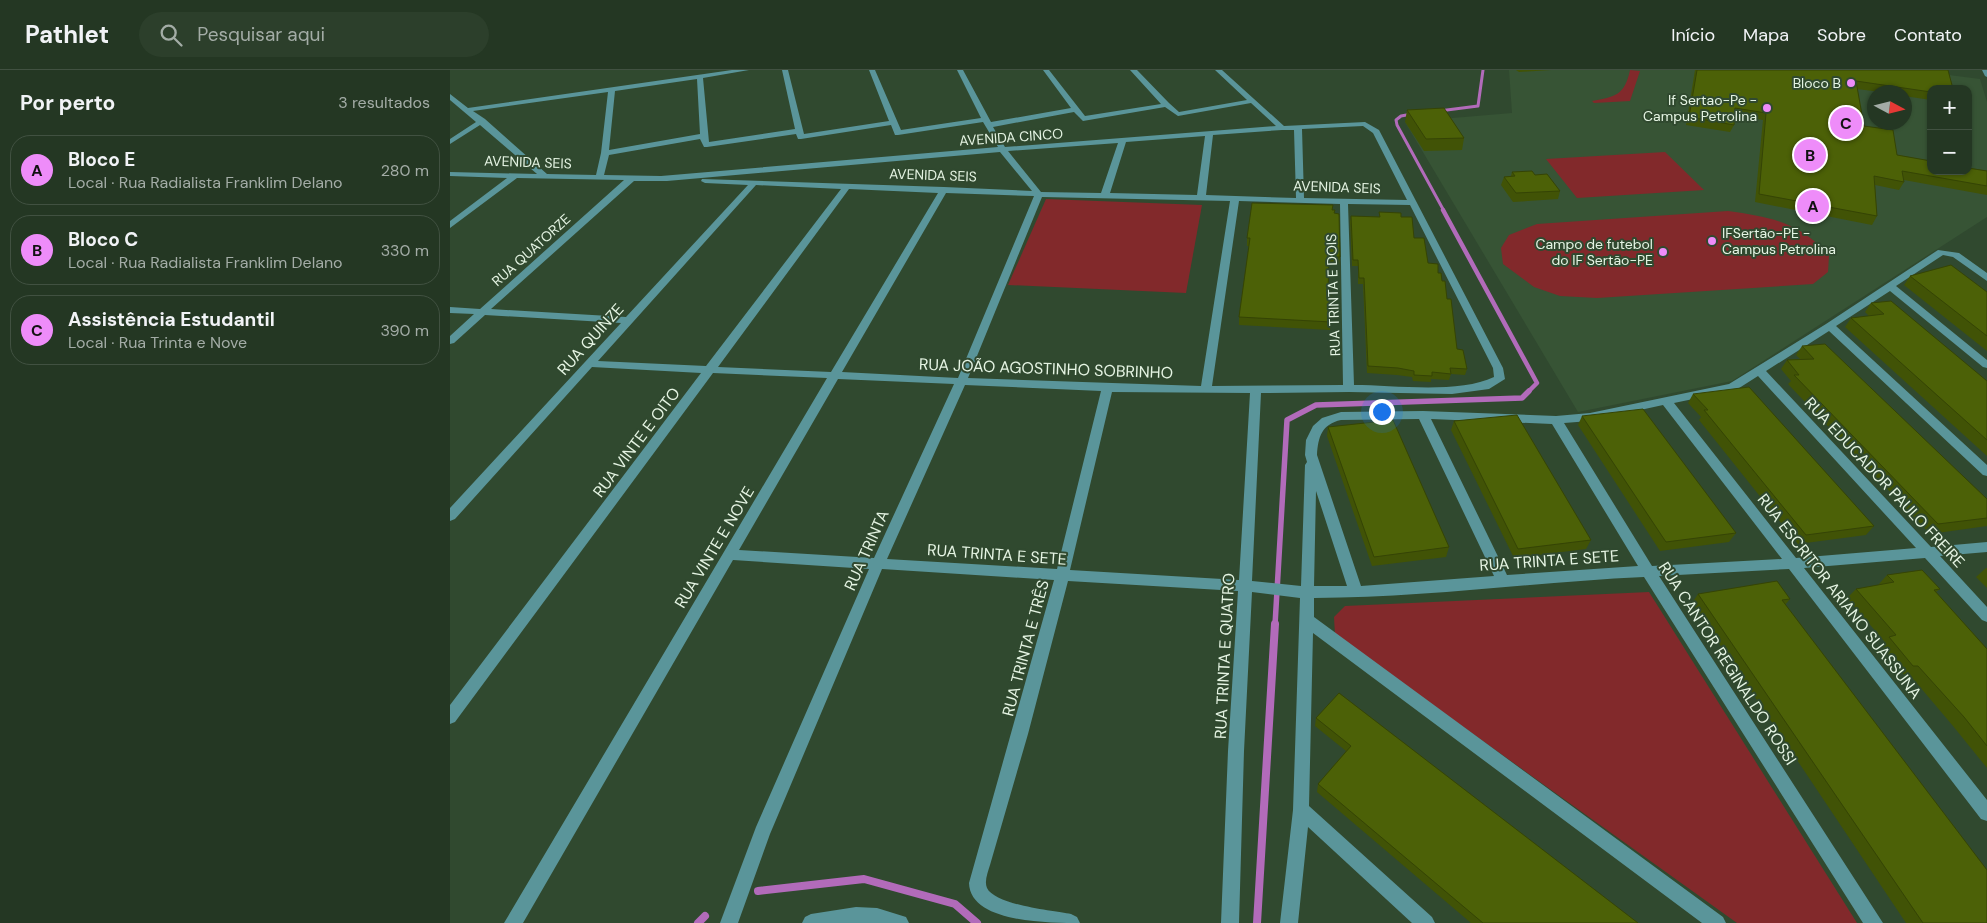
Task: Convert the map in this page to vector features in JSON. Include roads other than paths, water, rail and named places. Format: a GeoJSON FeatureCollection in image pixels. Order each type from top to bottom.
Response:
{"type":"FeatureCollection","features":[{"type":"Feature","properties":{"kind":"street"},"geometry":{"type":"LineString","coordinates":[[468,110],[746,70]]}},
{"type":"Feature","properties":{"kind":"street"},"geometry":{"type":"LineString","coordinates":[[785,70],[800,134]]}},
{"type":"Feature","properties":{"kind":"street"},"geometry":{"type":"LineString","coordinates":[[872,70],[892,123],[898,133],[1075,110]]}},
{"type":"Feature","properties":{"kind":"street"},"geometry":{"type":"LineString","coordinates":[[960,70],[1003,149],[1028,183],[1039,194]]}},
{"type":"Feature","properties":{"kind":"street"},"geometry":{"type":"LineString","coordinates":[[1046,70],[1075,110],[1084,119],[1166,105]]}},
{"type":"Feature","properties":{"kind":"street"},"geometry":{"type":"LineString","coordinates":[[1133,70],[1166,105],[1178,114],[1252,102]]}},
{"type":"Feature","properties":{"kind":"street"},"geometry":{"type":"LineString","coordinates":[[1218,70],[1282,128]]}},
{"type":"Feature","properties":{"kind":"street"},"geometry":{"type":"LineString","coordinates":[[1985,70],[1987,75]]}},
{"type":"Feature","properties":{"kind":"street"},"geometry":{"type":"LineString","coordinates":[[700,77],[703,136],[706,145],[892,123]]}},
{"type":"Feature","properties":{"kind":"street"},"geometry":{"type":"LineString","coordinates":[[599,178],[605,153],[612,90]]}},
{"type":"Feature","properties":{"kind":"street"},"geometry":{"type":"LineString","coordinates":[[450,96],[546,176]]}},
{"type":"Feature","properties":{"kind":"street"},"geometry":{"type":"LineString","coordinates":[[450,142],[482,121]]}},
{"type":"Feature","properties":{"kind":"street","name":"AVENIDA CINCO"},"geometry":{"type":"LineString","coordinates":[[660,179],[1003,149],[1282,128],[1365,124],[1376,132],[1414,203]]}},
{"type":"Feature","properties":{"kind":"street"},"geometry":{"type":"LineString","coordinates":[[1298,127],[1300,200]]}},
{"type":"Feature","properties":{"kind":"street"},"geometry":{"type":"LineString","coordinates":[[1201,198],[1209,134]]}},
{"type":"Feature","properties":{"kind":"street"},"geometry":{"type":"LineString","coordinates":[[605,153],[703,136]]}},
{"type":"Feature","properties":{"kind":"street"},"geometry":{"type":"LineString","coordinates":[[1105,195],[1122,141]]}},
{"type":"Feature","properties":{"kind":"street","name":"AVENIDA SEIS"},"geometry":{"type":"LineString","coordinates":[[450,174],[660,179],[1039,194],[1414,203]]}},
{"type":"Feature","properties":{"kind":"street"},"geometry":{"type":"LineString","coordinates":[[450,225],[514,176]]}},
{"type":"Feature","properties":{"kind":"street","name":"RUA QUATORZE"},"geometry":{"type":"LineString","coordinates":[[450,341],[631,179]]}},
{"type":"Feature","properties":{"kind":"street","name":"RUA QUINZE"},"geometry":{"type":"LineString","coordinates":[[450,516],[754,183]]}},
{"type":"Feature","properties":{"kind":"street","name":"RUA VINTE E OITO"},"geometry":{"type":"LineString","coordinates":[[450,717],[848,186]]}},
{"type":"Feature","properties":{"kind":"street","name":"RUA VINTE E NOVE"},"geometry":{"type":"LineString","coordinates":[[514,923],[944,189]]}},
{"type":"Feature","properties":{"kind":"street","name":"RUA TRINTA"},"geometry":{"type":"LineString","coordinates":[[729,923],[762,833],[878,564],[962,380],[1039,194]]}},
{"type":"Feature","properties":{"kind":"street"},"geometry":{"type":"LineString","coordinates":[[1206,390],[1235,198]]}},
{"type":"Feature","properties":{"kind":"street","name":"RUA TRINTA E DOIS"},"geometry":{"type":"LineString","coordinates":[[1344,202],[1349,388]]}},
{"type":"Feature","properties":{"kind":"street","name":"RUA JOÃO AGOSTINHO SOBRINHO"},"geometry":{"type":"LineString","coordinates":[[589,364],[1107,388],[1206,390],[1349,388],[1452,390],[1485,386],[1500,380],[1498,368],[1414,203]]}},
{"type":"Feature","properties":{"kind":"street"},"geometry":{"type":"LineString","coordinates":[[1289,923],[1301,810],[1308,621],[1302,592],[1312,435],[1320,425],[1330,417],[1341,416],[1423,415],[1556,420],[1590,417],[1732,387],[1891,287],[1941,252],[1956,255],[1987,278]]}},
{"type":"Feature","properties":{"kind":"street"},"geometry":{"type":"LineString","coordinates":[[1891,287],[1987,365]]}},
{"type":"Feature","properties":{"kind":"street"},"geometry":{"type":"LineString","coordinates":[[450,310],[629,320]]}},
{"type":"Feature","properties":{"kind":"street"},"geometry":{"type":"LineString","coordinates":[[1830,326],[1987,472]]}},
{"type":"Feature","properties":{"kind":"street","name":"RUA EDUCADOR PAULO FREIRE"},"geometry":{"type":"LineString","coordinates":[[1759,370],[1987,616]]}},
{"type":"Feature","properties":{"kind":"street","name":"RUA TRINTA E TRÊS"},"geometry":{"type":"LineString","coordinates":[[1071,923],[1006,910],[988,901],[978,891],[977,886],[981,865],[1020,734],[1062,576],[1107,388]]}},
{"type":"Feature","properties":{"kind":"street","name":"RUA TRINTA E QUATRO"},"geometry":{"type":"LineString","coordinates":[[1230,923],[1236,751],[1256,390]]}},
{"type":"Feature","properties":{"kind":"street","name":"RUA ESCRITOR ARIANO SUASSUNA"},"geometry":{"type":"LineString","coordinates":[[1666,401],[1987,813]]}},
{"type":"Feature","properties":{"kind":"street"},"geometry":{"type":"LineString","coordinates":[[1423,415],[1503,580]]}},
{"type":"Feature","properties":{"kind":"street","name":"RUA CANTOR REGINALDO ROSSI"},"geometry":{"type":"LineString","coordinates":[[1556,420],[1648,571],[1874,923]]}},
{"type":"Feature","properties":{"kind":"street"},"geometry":{"type":"LineString","coordinates":[[1311,455],[1356,592]]}},
{"type":"Feature","properties":{"kind":"street","name":"RUA TRINTA E SETE"},"geometry":{"type":"LineString","coordinates":[[730,556],[1246,586],[1302,592],[1356,592],[1503,580],[1793,564],[1987,547]]}},
{"type":"Feature","properties":{"kind":"street"},"geometry":{"type":"LineString","coordinates":[[1308,621],[1717,923]]}},
{"type":"Feature","properties":{"kind":"street"},"geometry":{"type":"LineString","coordinates":[[1301,810],[1426,923]]}},
{"type":"Feature","properties":{"kind":"street"},"geometry":{"type":"LineString","coordinates":[[811,923],[866,915],[883,916],[900,923]]}},
{"type":"Feature","properties":{"kind":"waterway"},"geometry":{"type":"LineString","coordinates":[[1439,111],[1478,106],[1483,70]]}},
{"type":"Feature","properties":{"kind":"waterway"},"geometry":{"type":"LineString","coordinates":[[1412,114],[1401,116],[1396,120],[1397,125],[1444,211]]}},
{"type":"Feature","properties":{"kind":"waterway"},"geometry":{"type":"LineString","coordinates":[[1275,625],[1287,420],[1316,405],[1522,398],[1537,383],[1443,210]]}},
{"type":"Feature","properties":{"kind":"waterway"},"geometry":{"type":"LineString","coordinates":[[1257,923],[1275,624]]}},
{"type":"Feature","properties":{"kind":"waterway"},"geometry":{"type":"LineString","coordinates":[[758,891],[864,879],[955,904],[977,923]]}},
{"type":"Feature","properties":{"kind":"waterway"},"geometry":{"type":"LineString","coordinates":[[698,923],[705,916]]}},
{"type":"Feature","properties":{"kind":"place","name":"Bloco B"},"geometry":{"type":"Point","coordinates":[1851,83]}},
{"type":"Feature","properties":{"kind":"place","name":"If Sertao-Pe - Campus Petrolina"},"geometry":{"type":"Point","coordinates":[1767,108]}},
{"type":"Feature","properties":{"kind":"place","name":"Assistência Estudantil"},"geometry":{"type":"Point","coordinates":[1846,123]}},
{"type":"Feature","properties":{"kind":"place","name":"Bloco C"},"geometry":{"type":"Point","coordinates":[1810,155]}},
{"type":"Feature","properties":{"kind":"place","name":"Bloco E"},"geometry":{"type":"Point","coordinates":[1813,206]}},
{"type":"Feature","properties":{"kind":"place","name":"IFSertão-PE - Campus Petrolina"},"geometry":{"type":"Point","coordinates":[1712,241]}},
{"type":"Feature","properties":{"kind":"place","name":"Campo de futebol do IF Sertão-PE"},"geometry":{"type":"Point","coordinates":[1663,252]}}]}
